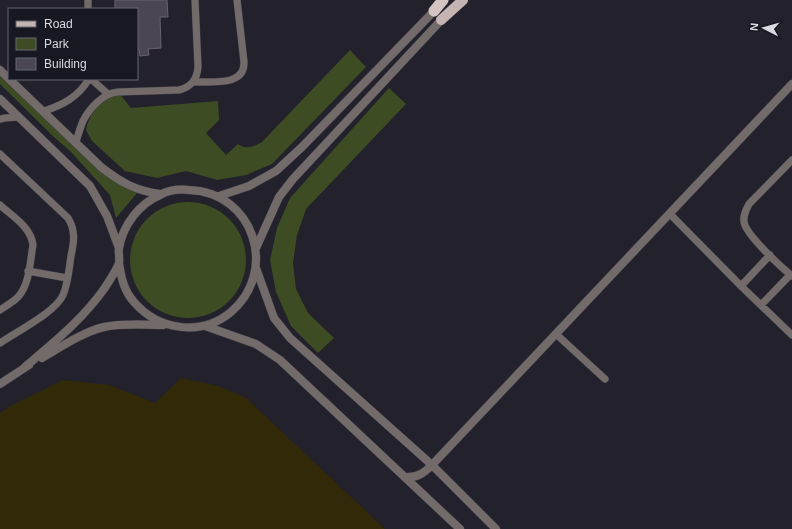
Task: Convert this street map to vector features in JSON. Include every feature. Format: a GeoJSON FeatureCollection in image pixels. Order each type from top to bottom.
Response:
{"type":"FeatureCollection","features":[{"type":"Feature","properties":{"kind":"highway"},"geometry":{"type":"LineString","coordinates":[[434,11],[444,0]]}},
{"type":"Feature","properties":{"kind":"main road"},"geometry":{"type":"LineString","coordinates":[[441,20],[463,0]]}},
{"type":"Feature","properties":{"kind":"street"},"geometry":{"type":"LineString","coordinates":[[256,248],[280,196],[293,179],[460,0]]}},
{"type":"Feature","properties":{"kind":"street"},"geometry":{"type":"LineString","coordinates":[[219,196],[249,186],[276,171],[302,147],[434,11]]}},
{"type":"Feature","properties":{"kind":"street"},"geometry":{"type":"LineString","coordinates":[[0,70],[8,78]]}},
{"type":"Feature","properties":{"kind":"street"},"geometry":{"type":"LineString","coordinates":[[10,80],[101,167],[121,182],[144,192],[160,194]]}},
{"type":"Feature","properties":{"kind":"street"},"geometry":{"type":"LineString","coordinates":[[405,477],[416,477],[421,475],[432,465],[792,84]]}},
{"type":"Feature","properties":{"kind":"street"},"geometry":{"type":"LineString","coordinates":[[0,99],[90,186],[107,216],[119,248]]}},
{"type":"Feature","properties":{"kind":"street"},"geometry":{"type":"LineString","coordinates":[[0,384],[76,338],[103,327],[128,325],[166,325],[186,328],[205,326],[224,318],[240,304],[251,287],[256,268],[256,248],[250,227],[237,209],[219,196],[200,190],[186,189],[160,194],[141,207],[127,225],[119,248],[118,263],[123,283],[133,301],[148,316],[166,325]]}},
{"type":"Feature","properties":{"kind":"street"},"geometry":{"type":"LineString","coordinates":[[25,368],[74,325],[104,288],[118,263]]}},
{"type":"Feature","properties":{"kind":"street"},"geometry":{"type":"LineString","coordinates":[[256,268],[274,318],[290,338],[432,465],[496,529]]}},
{"type":"Feature","properties":{"kind":"street"},"geometry":{"type":"LineString","coordinates":[[205,326],[256,344],[280,360],[460,529]]}},
{"type":"Feature","properties":{"kind":"lane"},"geometry":{"type":"LineString","coordinates":[[76,142],[82,122],[86,116],[108,94],[118,92],[178,90],[186,88],[194,82],[197,76],[198,67],[195,0]]}},
{"type":"Feature","properties":{"kind":"lane"},"geometry":{"type":"LineString","coordinates":[[194,82],[233,80],[243,71],[244,62],[237,0]]}},
{"type":"Feature","properties":{"kind":"lane"},"geometry":{"type":"LineString","coordinates":[[44,111],[62,105],[72,99],[89,80]]}},
{"type":"Feature","properties":{"kind":"lane"},"geometry":{"type":"LineString","coordinates":[[91,80],[108,94]]}},
{"type":"Feature","properties":{"kind":"lane"},"geometry":{"type":"LineString","coordinates":[[0,119],[18,117]]}},
{"type":"Feature","properties":{"kind":"lane"},"geometry":{"type":"LineString","coordinates":[[0,154],[64,214],[71,223],[74,241],[63,295],[55,307],[0,343]]}},
{"type":"Feature","properties":{"kind":"lane"},"geometry":{"type":"LineString","coordinates":[[761,305],[791,275],[746,230],[744,222],[745,213],[749,204],[792,160]]}},
{"type":"Feature","properties":{"kind":"lane"},"geometry":{"type":"LineString","coordinates":[[0,205],[27,230],[30,234],[33,245],[25,286],[19,295],[0,310]]}},
{"type":"Feature","properties":{"kind":"lane"},"geometry":{"type":"LineString","coordinates":[[670,214],[741,286],[792,334]]}},
{"type":"Feature","properties":{"kind":"lane"},"geometry":{"type":"LineString","coordinates":[[741,286],[770,254]]}},
{"type":"Feature","properties":{"kind":"lane"},"geometry":{"type":"LineString","coordinates":[[28,272],[67,278]]}},
{"type":"Feature","properties":{"kind":"lane"},"geometry":{"type":"LineString","coordinates":[[556,334],[605,379]]}},
{"type":"Feature","properties":{"kind":"green space"},"geometry":{"type":"Polygon","coordinates":[[[350,50],[366,67],[272,164],[246,175],[217,180],[186,171],[157,178],[125,171],[92,141],[86,130],[91,116],[97,107],[107,99],[119,93],[131,108],[218,101],[219,120],[206,133],[226,155],[238,144],[244,147],[250,147],[262,142],[350,50]]]}},
{"type":"Feature","properties":{"kind":"green space"},"geometry":{"type":"Polygon","coordinates":[[[0,76],[33,104],[44,117],[138,192],[116,218],[110,195],[71,152],[0,84],[0,76]]]}},
{"type":"Feature","properties":{"kind":"green space"},"geometry":{"type":"Polygon","coordinates":[[[389,88],[406,104],[306,209],[297,235],[293,263],[296,289],[308,313],[334,338],[318,353],[291,326],[276,292],[270,260],[277,228],[290,198],[389,88]]]}},
{"type":"Feature","properties":{"kind":"green space"},"geometry":{"type":"Polygon","coordinates":[[[188,202],[210,206],[229,219],[242,238],[246,260],[242,282],[229,301],[210,314],[188,318],[166,314],[147,301],[134,282],[130,260],[134,238],[147,219],[166,206],[188,202]]]}},
{"type":"Feature","properties":{"kind":"sand"},"geometry":{"type":"Polygon","coordinates":[[[181,378],[215,385],[245,397],[385,529],[0,529],[0,413],[10,406],[63,380],[109,385],[155,403],[181,378]]]}},
{"type":"Feature","properties":{"kind":"building"},"geometry":{"type":"Polygon","coordinates":[[[115,0],[167,0],[168,17],[160,17],[161,48],[148,49],[149,55],[140,56],[138,49],[138,8],[115,8],[115,0]]]}}]}
